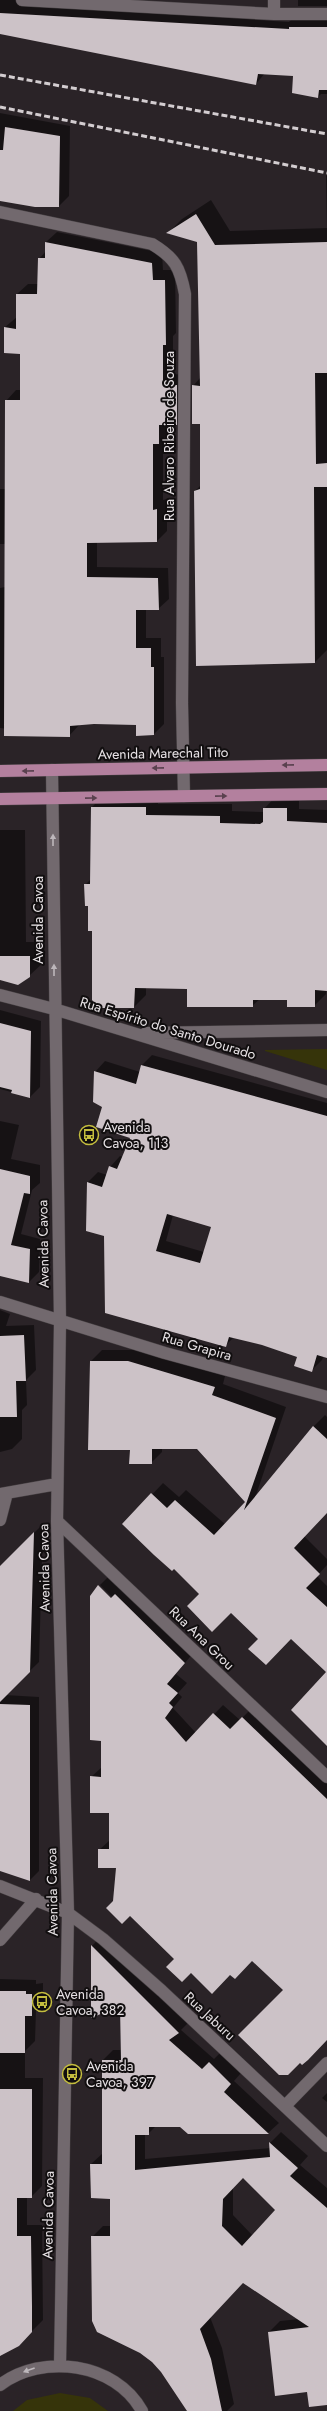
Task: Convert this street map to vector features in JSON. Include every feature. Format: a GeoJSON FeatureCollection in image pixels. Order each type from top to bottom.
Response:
{"type":"FeatureCollection","features":[{"type":"Feature","properties":{"kind":"main road","name":"Avenida Marechal Tito"},"geometry":{"type":"LineString","coordinates":[[0,771],[327,765]]}},
{"type":"Feature","properties":{"kind":"main road"},"geometry":{"type":"LineString","coordinates":[[0,799],[327,794]]}},
{"type":"Feature","properties":{"kind":"street"},"geometry":{"type":"LineString","coordinates":[[22,0],[274,14],[327,14]]}},
{"type":"Feature","properties":{"kind":"street"},"geometry":{"type":"LineString","coordinates":[[274,0],[274,14]]}},
{"type":"Feature","properties":{"kind":"street","name":"Rua Alvaro Ribeiro de Souza"},"geometry":{"type":"LineString","coordinates":[[0,212],[152,244],[168,254],[177,265],[182,277],[185,294],[182,703],[184,796]]}},
{"type":"Feature","properties":{"kind":"street","name":"Avenida Cavoa"},"geometry":{"type":"LineString","coordinates":[[52,770],[54,1009],[60,1322],[57,1520],[68,1913],[60,2365]]}},
{"type":"Feature","properties":{"kind":"street","name":"Rua Espírito do Santo Dourado"},"geometry":{"type":"LineString","coordinates":[[0,995],[54,1009],[327,1092]]}},
{"type":"Feature","properties":{"kind":"street"},"geometry":{"type":"LineString","coordinates":[[134,1033],[327,1030]]}},
{"type":"Feature","properties":{"kind":"street","name":"Rua Grapira"},"geometry":{"type":"LineString","coordinates":[[0,1302],[60,1322],[327,1397]]}},
{"type":"Feature","properties":{"kind":"street"},"geometry":{"type":"LineString","coordinates":[[0,1520],[3,1493],[57,1484]]}},
{"type":"Feature","properties":{"kind":"street","name":"Rua Ana Grou"},"geometry":{"type":"LineString","coordinates":[[57,1520],[327,1777]]}},
{"type":"Feature","properties":{"kind":"street","name":"Rua Jaburu"},"geometry":{"type":"LineString","coordinates":[[0,1886],[36,1899],[68,1913],[103,1939],[162,1991],[327,2146]]}},
{"type":"Feature","properties":{"kind":"street"},"geometry":{"type":"LineString","coordinates":[[0,1940],[36,1899]]}},
{"type":"Feature","properties":{"kind":"street"},"geometry":{"type":"LineString","coordinates":[[285,2106],[327,2063]]}},
{"type":"Feature","properties":{"kind":"street"},"geometry":{"type":"LineString","coordinates":[[0,2385],[9,2378],[34,2368],[60,2365],[90,2370],[117,2384],[142,2411]]}},
{"type":"Feature","properties":{"kind":"shaded area"},"geometry":{"type":"Polygon","coordinates":[[[327,1049],[327,1070],[265,1051],[265,1050],[327,1049]]]}},
{"type":"Feature","properties":{"kind":"shaded area"},"geometry":{"type":"Polygon","coordinates":[[[60,2393],[90,2398],[108,2411],[13,2411],[27,2400],[60,2393]]]}},
{"type":"Feature","properties":{"kind":"building"},"geometry":{"type":"Polygon","coordinates":[[[0,13],[289,29],[289,27],[327,27],[327,90],[319,90],[318,98],[292,93],[293,76],[258,74],[256,85],[0,34],[0,13]]]}},
{"type":"Feature","properties":{"kind":"building"},"geometry":{"type":"Polygon","coordinates":[[[5,127],[60,136],[59,207],[35,207],[0,201],[0,150],[3,150],[5,127]]]}},
{"type":"Feature","properties":{"kind":"building"},"geometry":{"type":"Polygon","coordinates":[[[196,214],[215,245],[327,242],[327,373],[315,373],[316,464],[327,463],[327,487],[314,487],[315,663],[196,666],[194,491],[200,489],[200,424],[192,424],[192,385],[200,386],[197,242],[166,233],[196,214]]]}},
{"type":"Feature","properties":{"kind":"building"},"geometry":{"type":"Polygon","coordinates":[[[45,242],[152,263],[153,280],[165,280],[166,345],[163,345],[163,385],[177,385],[177,425],[159,425],[159,444],[153,444],[153,510],[157,509],[157,542],[87,543],[87,577],[158,578],[159,610],[136,610],[136,648],[151,648],[151,667],[154,667],[154,735],[136,736],[136,725],[94,724],[70,726],[70,737],[4,736],[5,400],[20,400],[20,354],[4,353],[4,327],[16,329],[16,294],[37,294],[38,258],[45,258],[45,242]]]}},
{"type":"Feature","properties":{"kind":"building"},"geometry":{"type":"Polygon","coordinates":[[[91,807],[146,807],[146,815],[220,816],[220,823],[260,824],[263,822],[263,808],[287,808],[287,821],[327,823],[327,991],[315,990],[315,1007],[287,1007],[287,1000],[253,1000],[253,1007],[187,1007],[187,989],[135,988],[134,1008],[99,1008],[92,1000],[92,931],[88,931],[88,906],[85,906],[84,884],[90,884],[91,807]]]}},
{"type":"Feature","properties":{"kind":"building"},"geometry":{"type":"Polygon","coordinates":[[[0,956],[30,956],[30,977],[18,985],[0,980],[0,956]]]}},
{"type":"Feature","properties":{"kind":"building"},"geometry":{"type":"Polygon","coordinates":[[[0,1023],[31,1031],[30,1098],[11,1093],[12,1090],[0,1087],[0,1023]]]}},
{"type":"Feature","properties":{"kind":"building"},"geometry":{"type":"Polygon","coordinates":[[[141,1065],[327,1116],[327,1358],[317,1355],[312,1372],[294,1366],[297,1357],[262,1345],[229,1337],[226,1347],[105,1313],[104,1236],[86,1231],[87,1182],[102,1187],[109,1166],[117,1169],[130,1138],[96,1127],[102,1107],[93,1102],[94,1071],[136,1084],[141,1065]],[[167,1214],[156,1251],[200,1263],[211,1227],[167,1214]]]}},
{"type":"Feature","properties":{"kind":"building"},"geometry":{"type":"Polygon","coordinates":[[[0,1169],[30,1176],[30,1194],[24,1193],[11,1245],[30,1249],[29,1283],[0,1276],[0,1169]]]}},
{"type":"Feature","properties":{"kind":"building"},"geometry":{"type":"Polygon","coordinates":[[[24,1335],[26,1381],[16,1381],[17,1417],[0,1417],[0,1336],[24,1335]]]}},
{"type":"Feature","properties":{"kind":"building"},"geometry":{"type":"Polygon","coordinates":[[[90,1361],[128,1361],[215,1387],[212,1395],[276,1418],[244,1510],[313,1426],[327,1439],[327,1513],[294,1548],[320,1574],[306,1588],[327,1607],[327,1746],[291,1710],[326,1672],[291,1639],[266,1665],[248,1649],[258,1639],[231,1613],[212,1632],[187,1606],[199,1594],[174,1569],[172,1571],[122,1524],[151,1493],[167,1508],[175,1500],[214,1535],[245,1502],[197,1449],[152,1449],[152,1464],[129,1464],[130,1450],[88,1450],[90,1361]]]}},
{"type":"Feature","properties":{"kind":"building"},"geometry":{"type":"Polygon","coordinates":[[[34,1532],[30,1672],[0,1702],[0,1566],[34,1532]]]}},
{"type":"Feature","properties":{"kind":"building"},"geometry":{"type":"Polygon","coordinates":[[[98,1585],[111,1598],[115,1594],[185,1663],[167,1684],[178,1693],[169,1703],[173,1707],[165,1718],[186,1742],[213,1713],[230,1729],[242,1717],[327,1799],[327,2040],[308,2060],[302,2065],[300,2063],[288,2075],[279,2075],[238,2035],[283,1990],[252,1961],[235,1979],[230,1975],[212,1994],[191,1973],[182,1982],[166,1967],[174,1959],[130,1916],[122,1924],[106,1908],[113,1901],[116,1868],[98,1868],[98,1849],[109,1849],[109,1813],[90,1813],[90,1776],[101,1777],[101,1741],[90,1740],[90,1596],[98,1585]]]}},
{"type":"Feature","properties":{"kind":"building"},"geometry":{"type":"Polygon","coordinates":[[[0,1704],[30,1705],[30,1881],[0,1871],[0,1704]]]}},
{"type":"Feature","properties":{"kind":"building"},"geometry":{"type":"Polygon","coordinates":[[[91,1945],[179,2033],[169,2040],[202,2069],[209,2062],[231,2084],[224,2092],[269,2134],[188,2134],[180,2127],[149,2127],[149,2135],[135,2135],[135,2170],[270,2157],[269,2142],[298,2168],[290,2176],[327,2208],[327,2405],[309,2407],[307,2392],[275,2396],[268,2332],[309,2327],[243,2283],[200,2329],[211,2359],[222,2411],[187,2411],[161,2372],[152,2362],[140,2353],[97,2332],[92,2321],[91,2236],[110,2236],[110,2199],[91,2198],[90,2164],[102,2164],[102,2060],[121,2060],[120,2006],[91,2018],[91,1945]],[[243,2178],[223,2199],[222,2226],[242,2246],[275,2210],[243,2178]]]}},
{"type":"Feature","properties":{"kind":"building"},"geometry":{"type":"Polygon","coordinates":[[[0,1991],[26,1991],[26,1994],[32,1994],[32,2016],[25,2016],[25,2053],[0,2053],[0,1991]]]}},
{"type":"Feature","properties":{"kind":"building"},"geometry":{"type":"Polygon","coordinates":[[[0,2089],[32,2089],[32,2198],[17,2198],[17,2236],[31,2236],[32,2332],[19,2346],[0,2356],[0,2089]]]}},
{"type":"Feature","properties":{"kind":"railway"},"geometry":{"type":"LineString","coordinates":[[0,75],[327,134]]}},
{"type":"Feature","properties":{"kind":"railway"},"geometry":{"type":"LineString","coordinates":[[0,107],[327,173]]}},
{"type":"Feature","properties":{"kind":"place","name":"Avenida Cavoa, 113"},"geometry":{"type":"Point","coordinates":[89,1135]}},
{"type":"Feature","properties":{"kind":"place","name":"Avenida Cavoa, 382"},"geometry":{"type":"Point","coordinates":[42,2002]}},
{"type":"Feature","properties":{"kind":"place","name":"Avenida Cavoa, 397"},"geometry":{"type":"Point","coordinates":[72,2074]}}]}
